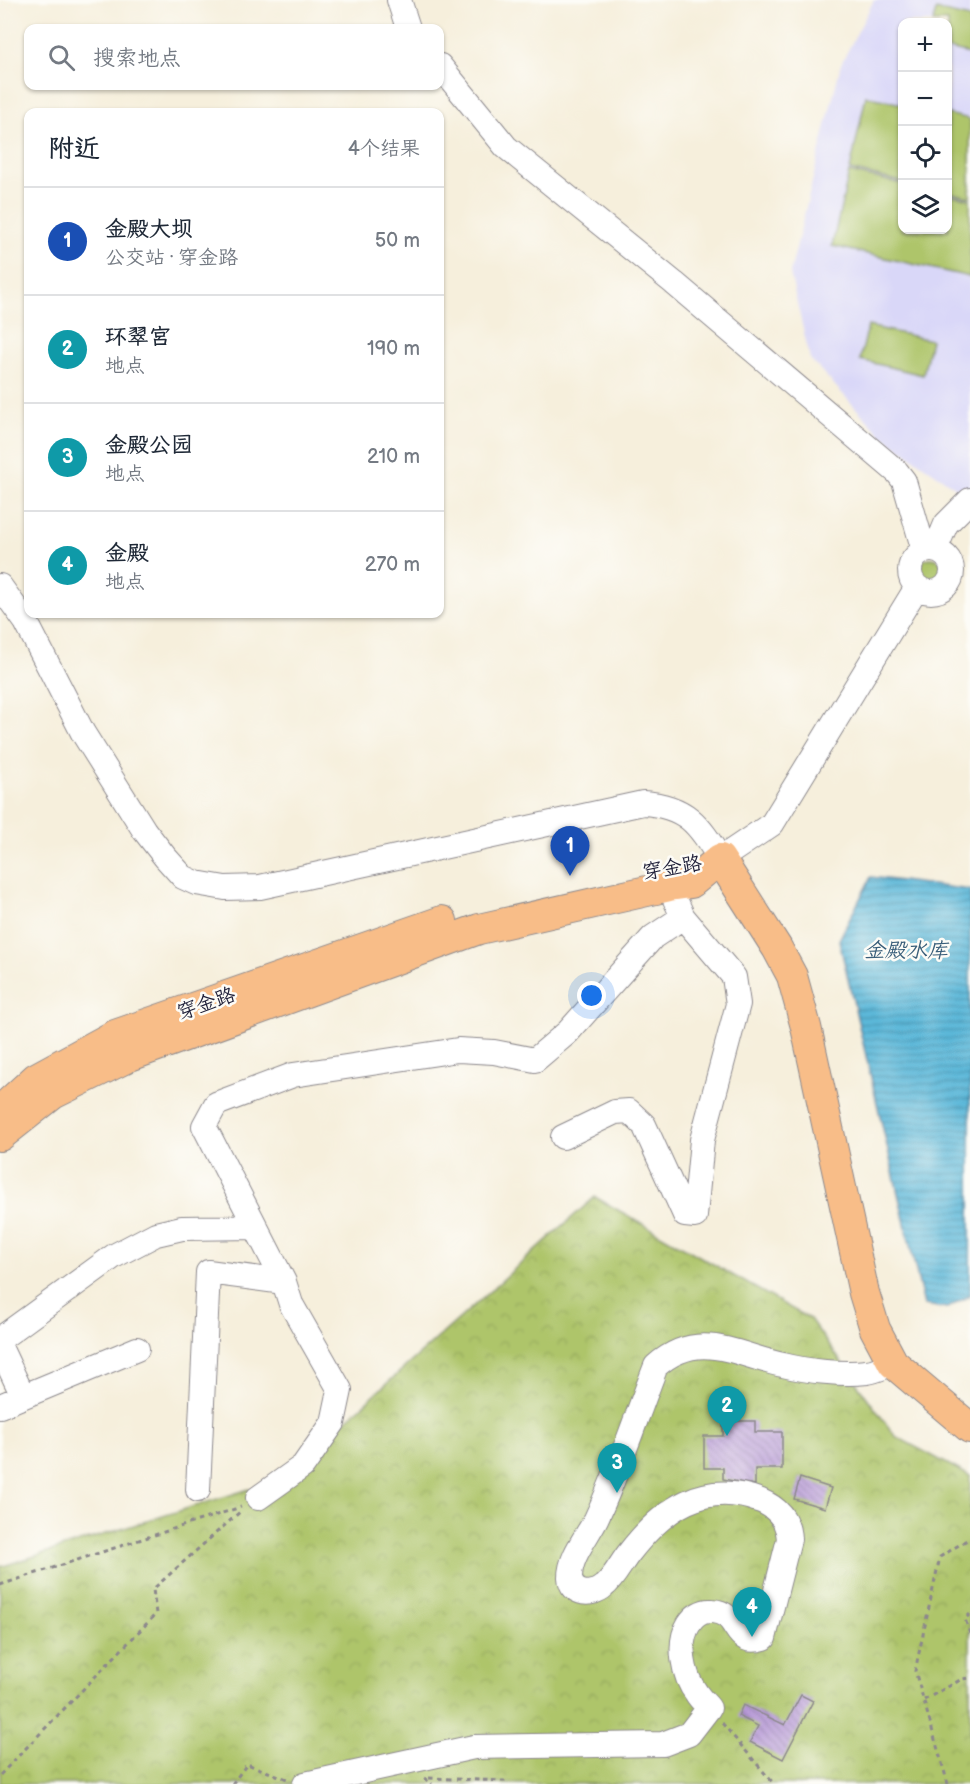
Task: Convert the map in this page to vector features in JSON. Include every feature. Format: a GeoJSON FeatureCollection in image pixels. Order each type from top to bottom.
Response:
{"type":"FeatureCollection","features":[{"type":"Feature","properties":{"kind":"main road","name":"穿金路"},"geometry":{"type":"LineString","coordinates":[[0,1136],[53,1094],[142,1052],[479,929],[691,883],[720,859]]}},
{"type":"Feature","properties":{"kind":"main road","name":"穿金路"},"geometry":{"type":"LineString","coordinates":[[0,1111],[36,1078],[115,1035],[160,1019],[470,911],[694,861],[720,859]]}},
{"type":"Feature","properties":{"kind":"main road"},"geometry":{"type":"LineString","coordinates":[[720,859],[777,948],[792,976],[806,1027],[864,1293],[875,1329],[889,1355],[970,1428]]}},
{"type":"Feature","properties":{"kind":"street"},"geometry":{"type":"LineString","coordinates":[[399,0],[407,24]]}},
{"type":"Feature","properties":{"kind":"street"},"geometry":{"type":"LineString","coordinates":[[444,71],[506,147],[674,283],[897,472],[904,482],[930,551],[948,558],[961,576],[934,593],[917,587],[911,578],[911,563],[915,557],[930,551],[946,524],[969,500]]}},
{"type":"Feature","properties":{"kind":"street"},"geometry":{"type":"LineString","coordinates":[[0,586],[26,622],[84,733],[144,830],[183,877],[196,883],[225,888],[260,887],[643,803],[663,805],[689,817],[706,836],[720,859],[772,825],[917,587]]}},
{"type":"Feature","properties":{"kind":"street"},"geometry":{"type":"LineString","coordinates":[[563,1137],[615,1112],[629,1111],[644,1125],[685,1215],[695,1216],[702,1140],[738,1004],[734,976],[683,917],[669,886]]}},
{"type":"Feature","properties":{"kind":"street"},"geometry":{"type":"LineString","coordinates":[[258,1498],[303,1466],[333,1423],[340,1390],[291,1304],[284,1282],[204,1126],[216,1104],[293,1075],[458,1050],[494,1052],[535,1060],[568,1032],[652,938],[683,917]]}},
{"type":"Feature","properties":{"kind":"street"},"geometry":{"type":"LineString","coordinates":[[0,1339],[114,1256],[156,1234],[183,1228],[255,1227]]}},
{"type":"Feature","properties":{"kind":"street"},"geometry":{"type":"LineString","coordinates":[[198,1490],[208,1272],[284,1282]]}},
{"type":"Feature","properties":{"kind":"street"},"geometry":{"type":"LineString","coordinates":[[297,1782],[474,1747],[663,1743],[688,1734],[710,1708],[696,1693],[686,1672],[684,1632],[698,1614],[714,1611],[729,1616],[740,1635],[748,1640],[756,1641],[764,1638],[789,1539],[789,1529],[777,1510],[749,1497],[715,1493],[698,1496],[665,1515],[643,1535],[603,1587],[588,1593],[580,1593],[574,1588],[570,1581],[570,1573],[575,1558],[596,1519],[656,1366],[669,1355],[685,1348],[703,1346],[720,1348],[784,1366],[838,1372],[868,1372],[889,1355]]}},
{"type":"Feature","properties":{"kind":"street"},"geometry":{"type":"LineString","coordinates":[[0,1347],[23,1396]]}},
{"type":"Feature","properties":{"kind":"street"},"geometry":{"type":"LineString","coordinates":[[0,1406],[136,1349]]}},
{"type":"Feature","properties":{"kind":"path"},"geometry":{"type":"LineString","coordinates":[[0,1586],[248,1505],[153,1589],[156,1614],[0,1775]]}},
{"type":"Feature","properties":{"kind":"path"},"geometry":{"type":"LineString","coordinates":[[948,1784],[915,1671],[940,1557],[970,1538]]}},
{"type":"Feature","properties":{"kind":"path"},"geometry":{"type":"LineString","coordinates":[[970,1614],[965,1619],[970,1634]]}},
{"type":"Feature","properties":{"kind":"path"},"geometry":{"type":"LineString","coordinates":[[924,1700],[962,1679],[970,1678]]}},
{"type":"Feature","properties":{"kind":"path"},"geometry":{"type":"LineString","coordinates":[[710,1708],[774,1784]]}},
{"type":"Feature","properties":{"kind":"path"},"geometry":{"type":"LineString","coordinates":[[232,1784],[247,1764],[297,1782]]}},
{"type":"Feature","properties":{"kind":"path"},"geometry":{"type":"LineString","coordinates":[[432,1784],[424,1778],[504,1781],[504,1784]]}},
{"type":"Feature","properties":{"kind":"shaded area"},"geometry":{"type":"Polygon","coordinates":[[[874,0],[970,0],[970,498],[882,436],[810,359],[790,273],[841,64],[874,0]]]}},
{"type":"Feature","properties":{"kind":"green space"},"geometry":{"type":"Polygon","coordinates":[[[936,10],[970,18],[970,54],[952,50],[952,18],[934,18],[936,10]]]}},
{"type":"Feature","properties":{"kind":"green space"},"geometry":{"type":"Polygon","coordinates":[[[866,96],[898,103],[898,181],[850,170],[866,96]]]}},
{"type":"Feature","properties":{"kind":"green space"},"geometry":{"type":"Polygon","coordinates":[[[952,115],[970,119],[970,197],[952,193],[952,115]]]}},
{"type":"Feature","properties":{"kind":"green space"},"geometry":{"type":"Polygon","coordinates":[[[849,172],[898,183],[898,234],[952,234],[952,195],[970,199],[970,277],[832,246],[849,172]]]}},
{"type":"Feature","properties":{"kind":"green space"},"geometry":{"type":"Polygon","coordinates":[[[868,326],[931,340],[923,375],[860,360],[868,326]]]}},
{"type":"Feature","properties":{"kind":"green space"},"geometry":{"type":"Polygon","coordinates":[[[931,558],[941,562],[945,572],[941,582],[931,586],[921,582],[917,572],[921,562],[931,558]]]}},
{"type":"Feature","properties":{"kind":"green space"},"geometry":{"type":"Polygon","coordinates":[[[595,1197],[810,1319],[895,1436],[970,1476],[970,1784],[0,1784],[0,1567],[249,1489],[259,1498],[595,1197]]]}},
{"type":"Feature","properties":{"kind":"water","name":"金殿水库"},"geometry":{"type":"Polygon","coordinates":[[[871,877],[970,890],[970,1295],[948,1308],[924,1305],[839,940],[871,877]]]}},
{"type":"Feature","properties":{"kind":"building"},"geometry":{"type":"Polygon","coordinates":[[[723,1421],[755,1421],[755,1432],[782,1432],[782,1469],[755,1469],[755,1485],[723,1479],[723,1468],[704,1468],[704,1436],[723,1436],[723,1421]]]}},
{"type":"Feature","properties":{"kind":"building"},"geometry":{"type":"Polygon","coordinates":[[[800,1478],[831,1488],[825,1508],[794,1499],[800,1478]]]}},
{"type":"Feature","properties":{"kind":"building"},"geometry":{"type":"Polygon","coordinates":[[[801,1695],[813,1701],[783,1759],[750,1742],[758,1726],[738,1716],[743,1705],[785,1725],[801,1695]]]}},
{"type":"Feature","properties":{"kind":"place","name":"金殿大坝"},"geometry":{"type":"Point","coordinates":[570,876]}},
{"type":"Feature","properties":{"kind":"place","name":"环翠宫"},"geometry":{"type":"Point","coordinates":[727,1436]}},
{"type":"Feature","properties":{"kind":"place","name":"金殿公园"},"geometry":{"type":"Point","coordinates":[617,1493]}},
{"type":"Feature","properties":{"kind":"place","name":"金殿"},"geometry":{"type":"Point","coordinates":[752,1637]}}]}
